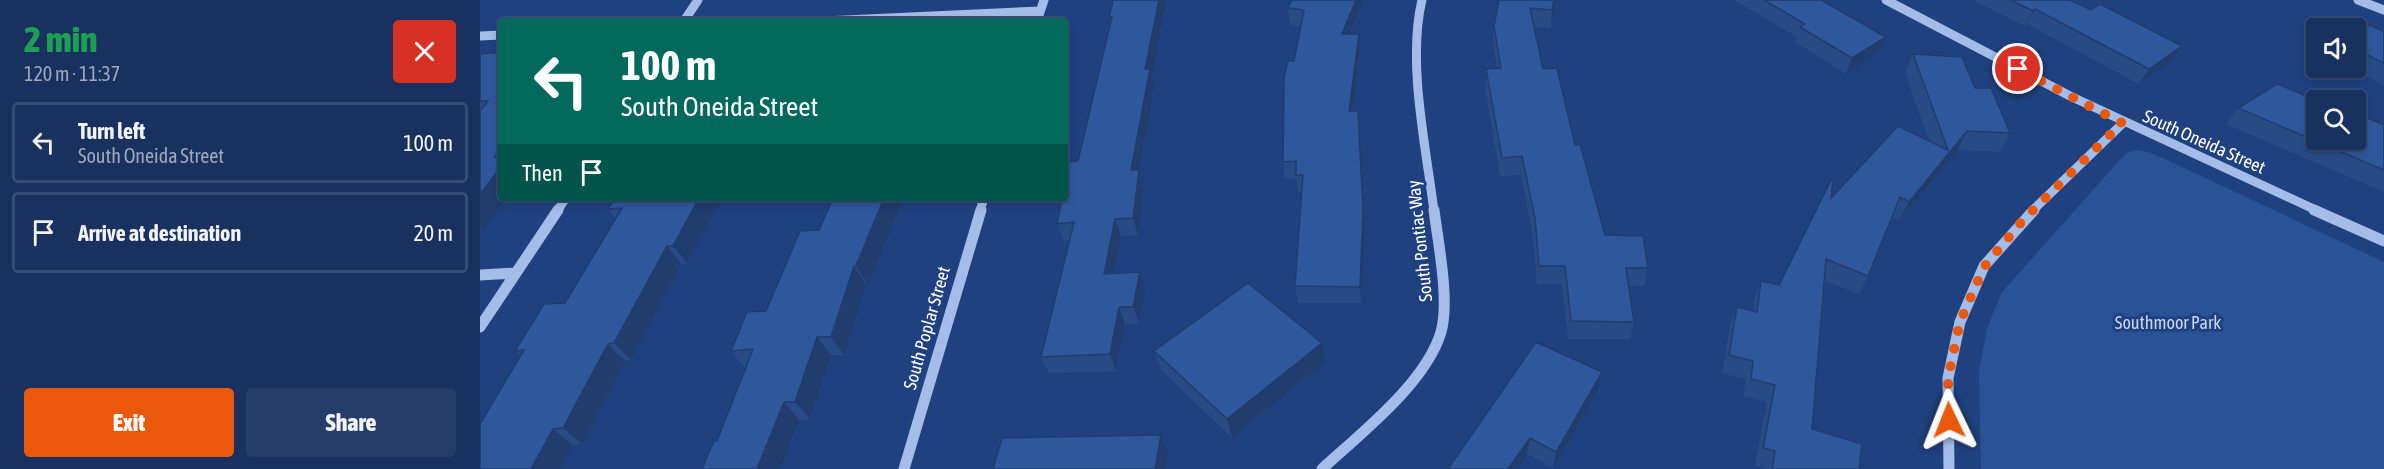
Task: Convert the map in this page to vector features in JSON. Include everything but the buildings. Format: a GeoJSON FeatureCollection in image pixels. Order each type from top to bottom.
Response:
{"type":"FeatureCollection","features":[{"type":"Feature","properties":{"kind":"street"},"geometry":{"type":"LineString","coordinates":[[686,18],[698,0]]}},
{"type":"Feature","properties":{"kind":"street"},"geometry":{"type":"LineString","coordinates":[[1038,18],[1044,0]]}},
{"type":"Feature","properties":{"kind":"street","name":"South Pontiac Way"},"geometry":{"type":"LineString","coordinates":[[1322,469],[1393,404],[1421,371],[1441,332],[1444,291],[1416,63],[1417,21],[1422,0]]}},
{"type":"Feature","properties":{"kind":"street","name":"South Oneida Street"},"geometry":{"type":"LineString","coordinates":[[1886,0],[2122,123],[2384,241]]}},
{"type":"Feature","properties":{"kind":"street"},"geometry":{"type":"LineString","coordinates":[[2358,0],[2384,10]]}},
{"type":"Feature","properties":{"kind":"street"},"geometry":{"type":"LineString","coordinates":[[889,18],[1040,11]]}},
{"type":"Feature","properties":{"kind":"street"},"geometry":{"type":"LineString","coordinates":[[480,36],[498,35]]}},
{"type":"Feature","properties":{"kind":"street"},"geometry":{"type":"LineString","coordinates":[[1949,469],[1948,378],[1960,322],[1984,267],[2023,220],[2122,123]]}},
{"type":"Feature","properties":{"kind":"street"},"geometry":{"type":"LineString","coordinates":[[480,327],[564,201]]}},
{"type":"Feature","properties":{"kind":"street","name":"South Poplar Street"},"geometry":{"type":"LineString","coordinates":[[904,469],[983,201]]}},
{"type":"Feature","properties":{"kind":"street"},"geometry":{"type":"LineString","coordinates":[[480,275],[516,273]]}},
{"type":"Feature","properties":{"kind":"green space","name":"Southmoor Park"},"geometry":{"type":"Polygon","coordinates":[[[2135,150],[2148,152],[2165,159],[2384,262],[2384,469],[1981,469],[1979,372],[1987,328],[2002,292],[2126,153],[2135,150]]]}},
{"type":"Feature","properties":{"kind":"route"},"geometry":{"type":"LineString","coordinates":[[1949,420],[1948,378],[1960,322],[1984,267],[2023,220],[2122,123],[2018,69]]}}]}
